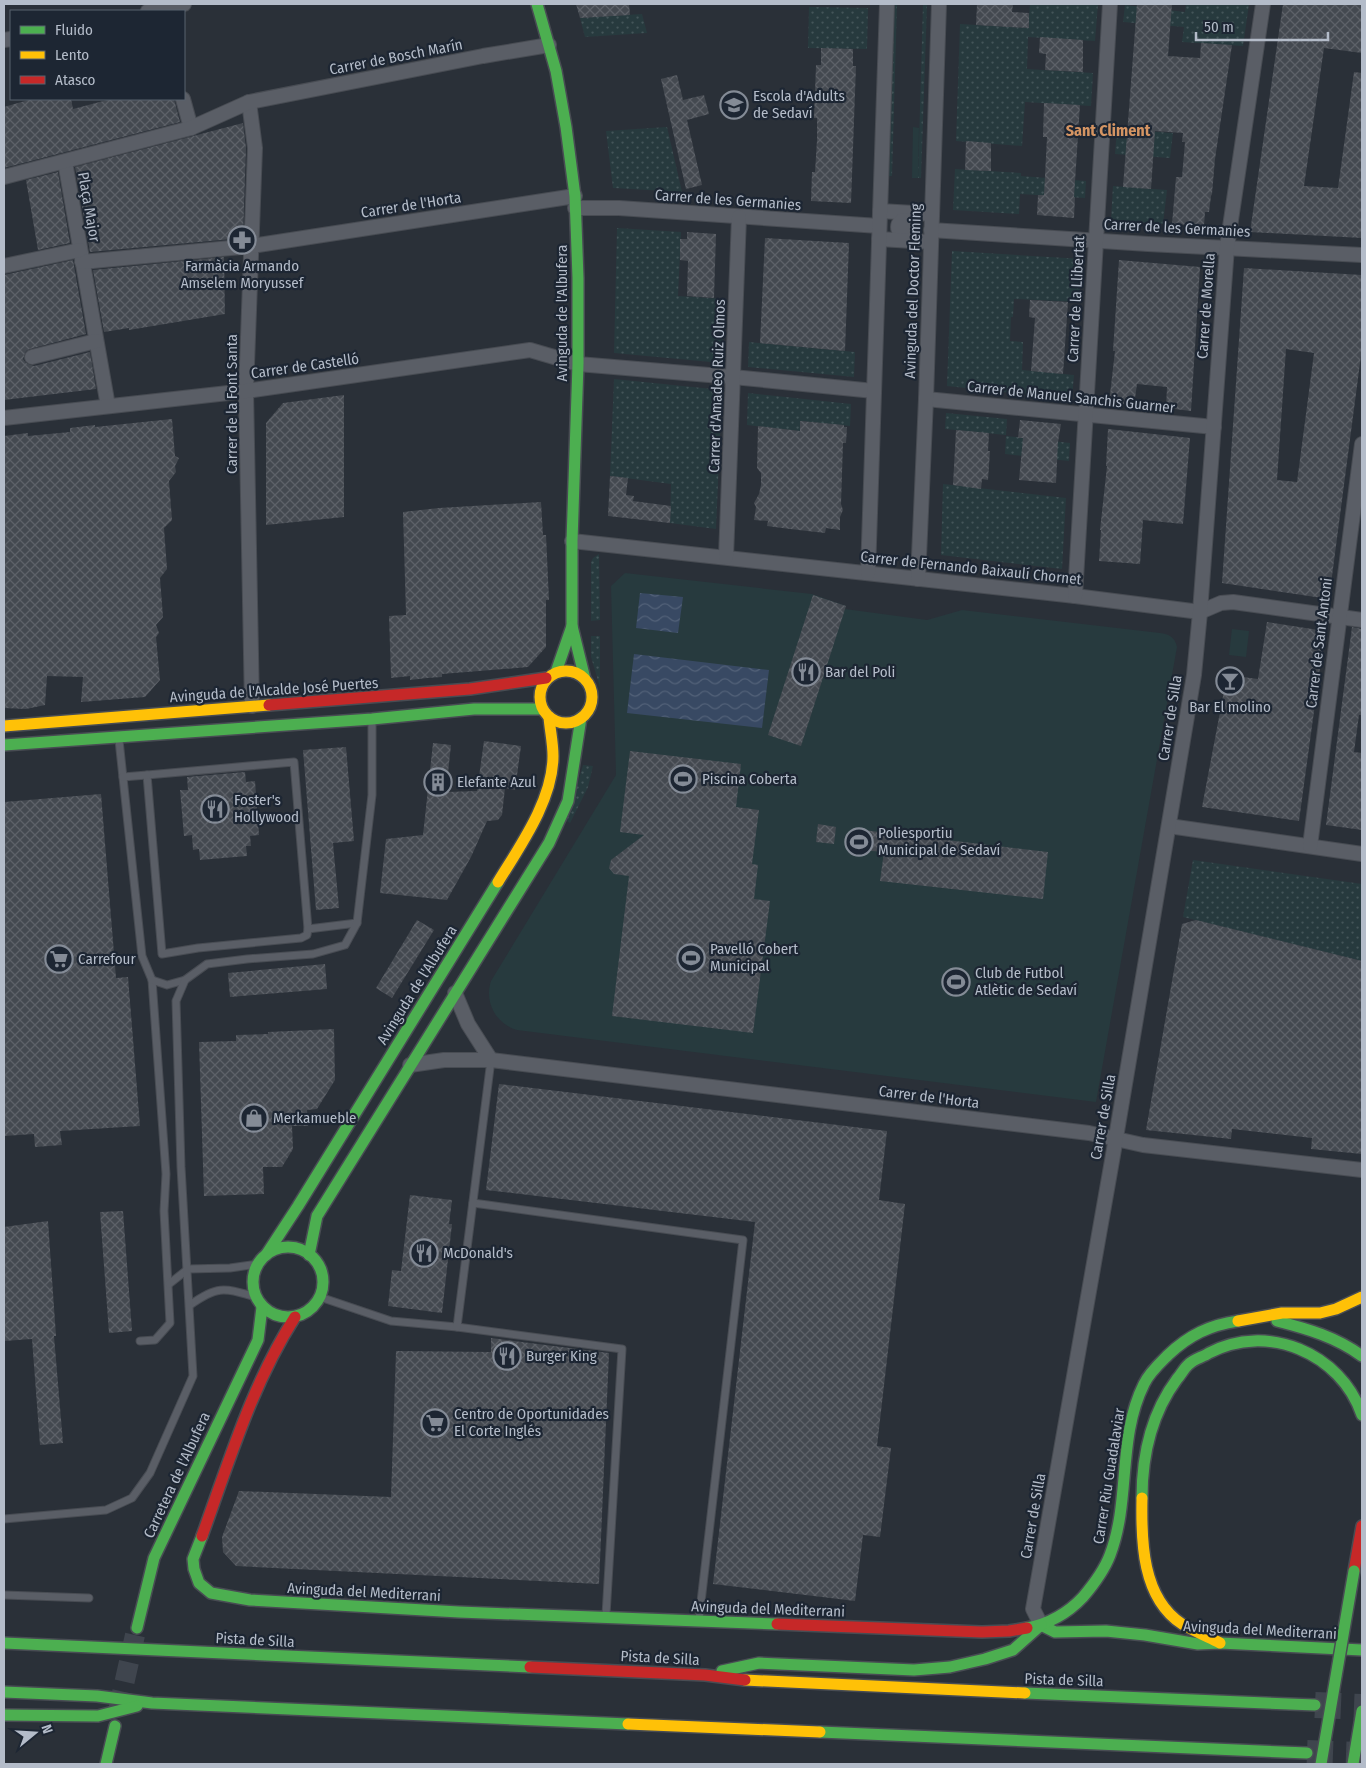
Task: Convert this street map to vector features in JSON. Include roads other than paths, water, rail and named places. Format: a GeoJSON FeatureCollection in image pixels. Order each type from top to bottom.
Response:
{"type":"FeatureCollection","features":[{"type":"Feature","properties":{"kind":"main road","name":"Avinguda de l'Albufera"},"geometry":{"type":"LineString","coordinates":[[537,4],[549,45],[566,127],[575,202],[578,278],[578,364],[572,541],[572,626],[585,679]]}},
{"type":"Feature","properties":{"kind":"main road","name":"Avinguda de l'Albufera"},"geometry":{"type":"LineString","coordinates":[[551,675],[572,626]]}},
{"type":"Feature","properties":{"kind":"main road"},"geometry":{"type":"LineString","coordinates":[[563,670],[572,671],[585,679],[590,686],[592,695],[591,704],[587,712],[573,722],[556,722],[546,713],[540,693],[542,685],[551,675],[563,670]]}},
{"type":"Feature","properties":{"kind":"main road","name":"Avinguda de l'Alcalde José Puertes"},"geometry":{"type":"LineString","coordinates":[[4,726],[470,689],[551,675]]}},
{"type":"Feature","properties":{"kind":"main road"},"geometry":{"type":"LineString","coordinates":[[4,745],[372,719],[474,709],[546,713]]}},
{"type":"Feature","properties":{"kind":"main road","name":"Avinguda de l'Albufera"},"geometry":{"type":"LineString","coordinates":[[262,1260],[314,1181],[527,835],[546,798],[553,757],[546,713]]}},
{"type":"Feature","properties":{"kind":"main road"},"geometry":{"type":"LineString","coordinates":[[309,1254],[316,1216],[549,843],[568,801],[581,718]]}},
{"type":"Feature","properties":{"kind":"main road"},"geometry":{"type":"LineString","coordinates":[[258,1340],[291,1317],[305,1313],[320,1297],[322,1279],[316,1261],[309,1254],[287,1247],[276,1249],[262,1260],[254,1274],[253,1286],[256,1297],[262,1307],[270,1312],[291,1317]]}},
{"type":"Feature","properties":{"kind":"main road","name":"Carrer Riu Guadalaviar"},"geometry":{"type":"LineString","coordinates":[[1041,1625],[1083,1598],[1095,1585],[1104,1570],[1112,1550],[1118,1524],[1128,1434],[1135,1406],[1145,1383],[1164,1359],[1180,1344],[1205,1328],[1235,1320],[1279,1314],[1321,1312],[1348,1304],[1362,1297]]}},
{"type":"Feature","properties":{"kind":"main road"},"geometry":{"type":"LineString","coordinates":[[258,1340],[262,1307]]}},
{"type":"Feature","properties":{"kind":"main road","name":"Avinguda del Mediterrani"},"geometry":{"type":"LineString","coordinates":[[291,1317],[252,1401],[193,1559],[199,1582],[211,1593],[232,1597],[316,1605],[699,1622],[982,1632],[1012,1632],[1041,1625],[1054,1632],[1106,1631],[1198,1644],[1362,1650]]}},
{"type":"Feature","properties":{"kind":"main road","name":"Carrer Riu Guadalaviar"},"geometry":{"type":"LineString","coordinates":[[1263,1317],[1310,1328],[1345,1344],[1362,1356]]}},
{"type":"Feature","properties":{"kind":"main road","name":"Carretera de l'Albufera"},"geometry":{"type":"LineString","coordinates":[[137,1628],[154,1558],[258,1340]]}},
{"type":"Feature","properties":{"kind":"main road"},"geometry":{"type":"LineString","coordinates":[[1220,1644],[1181,1623],[1158,1600],[1148,1576],[1141,1524],[1142,1478],[1153,1422],[1167,1393],[1189,1364],[1220,1347],[1252,1341],[1285,1343],[1313,1355],[1338,1375],[1358,1403],[1362,1415]]}},
{"type":"Feature","properties":{"kind":"main road"},"geometry":{"type":"LineString","coordinates":[[1321,1764],[1362,1526]]}},
{"type":"Feature","properties":{"kind":"main road"},"geometry":{"type":"LineString","coordinates":[[705,1675],[759,1663],[914,1670],[950,1667],[1013,1650],[1041,1625]]}},
{"type":"Feature","properties":{"kind":"main road","name":"Pista de Silla"},"geometry":{"type":"LineString","coordinates":[[4,1643],[705,1675],[756,1682],[1315,1705]]}},
{"type":"Feature","properties":{"kind":"main road"},"geometry":{"type":"LineString","coordinates":[[4,1692],[97,1696],[152,1703],[1307,1753]]}},
{"type":"Feature","properties":{"kind":"main road"},"geometry":{"type":"LineString","coordinates":[[4,1715],[98,1716],[152,1703]]}},
{"type":"Feature","properties":{"kind":"main road"},"geometry":{"type":"LineString","coordinates":[[1353,1764],[1362,1711]]}},
{"type":"Feature","properties":{"kind":"main road"},"geometry":{"type":"LineString","coordinates":[[106,1764],[115,1726]]}},
{"type":"Feature","properties":{"kind":"street"},"geometry":{"type":"LineString","coordinates":[[170,9],[184,4]]}},
{"type":"Feature","properties":{"kind":"street"},"geometry":{"type":"LineString","coordinates":[[868,573],[887,4]]}},
{"type":"Feature","properties":{"kind":"street","name":"Avinguda del Doctor Fleming"},"geometry":{"type":"LineString","coordinates":[[918,579],[939,4]]}},
{"type":"Feature","properties":{"kind":"street","name":"Carrer de la Llibertat"},"geometry":{"type":"LineString","coordinates":[[1075,596],[1110,4]]}},
{"type":"Feature","properties":{"kind":"street","name":"Carrer de Morella"},"geometry":{"type":"LineString","coordinates":[[1200,612],[1227,247],[1263,4]]}},
{"type":"Feature","properties":{"kind":"street","name":"Carrer de Bosch Marín"},"geometry":{"type":"LineString","coordinates":[[249,102],[549,45]]}},
{"type":"Feature","properties":{"kind":"street"},"geometry":{"type":"LineString","coordinates":[[183,100],[191,128]]}},
{"type":"Feature","properties":{"kind":"street"},"geometry":{"type":"LineString","coordinates":[[65,162],[191,128],[249,102]]}},
{"type":"Feature","properties":{"kind":"street","name":"Carrer de la Font Santa"},"geometry":{"type":"LineString","coordinates":[[249,102],[255,148],[246,391],[252,706]]}},
{"type":"Feature","properties":{"kind":"street","name":"Plaça Major"},"geometry":{"type":"LineString","coordinates":[[4,178],[65,162],[108,406]]}},
{"type":"Feature","properties":{"kind":"street","name":"Carrer de les Germanies"},"geometry":{"type":"LineString","coordinates":[[575,202],[619,208],[739,217],[930,236],[1096,240],[1362,255]]}},
{"type":"Feature","properties":{"kind":"street","name":"Carrer de l'Horta"},"geometry":{"type":"LineString","coordinates":[[4,266],[81,256],[252,246],[575,202]]}},
{"type":"Feature","properties":{"kind":"street"},"geometry":{"type":"LineString","coordinates":[[880,211],[931,214]]}},
{"type":"Feature","properties":{"kind":"street","name":"Carrer d'Amadeo Ruiz Olmos"},"geometry":{"type":"LineString","coordinates":[[726,557],[739,217]]}},
{"type":"Feature","properties":{"kind":"street"},"geometry":{"type":"LineString","coordinates":[[32,357],[96,341]]}},
{"type":"Feature","properties":{"kind":"street","name":"Carrer de Castelló"},"geometry":{"type":"LineString","coordinates":[[4,418],[246,391],[530,350],[578,364]]}},
{"type":"Feature","properties":{"kind":"street"},"geometry":{"type":"LineString","coordinates":[[578,364],[874,391]]}},
{"type":"Feature","properties":{"kind":"street","name":"Carrer de Manuel Sanchis Guarner"},"geometry":{"type":"LineString","coordinates":[[926,399],[1214,428]]}},
{"type":"Feature","properties":{"kind":"street","name":"Carrer de Sant Antoni"},"geometry":{"type":"LineString","coordinates":[[1310,846],[1362,444]]}},
{"type":"Feature","properties":{"kind":"street","name":"Carrer de Fernando Baixaulí Chornet"},"geometry":{"type":"LineString","coordinates":[[572,541],[1075,596],[1200,612],[1221,603],[1234,602],[1362,620]]}},
{"type":"Feature","properties":{"kind":"street","name":"Carrer de Silla"},"geometry":{"type":"LineString","coordinates":[[1041,1625],[1033,1609],[1169,826],[1194,675],[1200,612]]}},
{"type":"Feature","properties":{"kind":"street"},"geometry":{"type":"LineString","coordinates":[[1169,826],[1362,854]]}},
{"type":"Feature","properties":{"kind":"street"},"geometry":{"type":"LineString","coordinates":[[455,993],[468,1024],[491,1060]]}},
{"type":"Feature","properties":{"kind":"street","name":"Carrer de l'Horta"},"geometry":{"type":"LineString","coordinates":[[410,1065],[444,1060],[491,1060],[1090,1132],[1143,1145],[1362,1170]]}},
{"type":"Feature","properties":{"kind":"lane"},"geometry":{"type":"LineString","coordinates":[[327,700],[343,706]]}},
{"type":"Feature","properties":{"kind":"lane"},"geometry":{"type":"LineString","coordinates":[[152,980],[167,986],[185,980],[207,964],[313,954],[345,945],[357,923],[372,795],[372,719],[360,713]]}},
{"type":"Feature","properties":{"kind":"lane"},"geometry":{"type":"LineString","coordinates":[[118,737],[142,956],[152,980],[166,1174],[164,1211],[170,1324],[155,1340],[140,1341]]}},
{"type":"Feature","properties":{"kind":"lane"},"geometry":{"type":"LineString","coordinates":[[123,777],[294,762],[307,935],[302,938],[198,948],[162,954],[147,775]]}},
{"type":"Feature","properties":{"kind":"lane"},"geometry":{"type":"LineString","coordinates":[[308,929],[357,923]]}},
{"type":"Feature","properties":{"kind":"lane"},"geometry":{"type":"LineString","coordinates":[[4,1519],[106,1510],[132,1498],[150,1473],[193,1376],[181,1167],[176,1001],[185,980]]}},
{"type":"Feature","properties":{"kind":"lane"},"geometry":{"type":"LineString","coordinates":[[457,1327],[491,1060]]}},
{"type":"Feature","properties":{"kind":"lane"},"geometry":{"type":"LineString","coordinates":[[473,1203],[742,1240],[699,1622]]}},
{"type":"Feature","properties":{"kind":"lane"},"geometry":{"type":"LineString","coordinates":[[168,1284],[188,1269],[230,1268],[262,1260]]}},
{"type":"Feature","properties":{"kind":"lane"},"geometry":{"type":"LineString","coordinates":[[190,1305],[208,1292],[229,1289],[256,1297]]}},
{"type":"Feature","properties":{"kind":"lane"},"geometry":{"type":"LineString","coordinates":[[320,1297],[391,1321],[457,1327],[622,1349],[605,1618]]}},
{"type":"Feature","properties":{"kind":"lane"},"geometry":{"type":"LineString","coordinates":[[4,1595],[90,1598]]}},
{"type":"Feature","properties":{"kind":"water"},"geometry":{"type":"Polygon","coordinates":[[[640,593],[683,597],[678,633],[636,628],[640,593]]]}},
{"type":"Feature","properties":{"kind":"water"},"geometry":{"type":"Polygon","coordinates":[[[634,654],[769,670],[762,728],[627,713],[634,654]]]}},
{"type":"Feature","properties":{"kind":"tunnel"},"geometry":{"type":"LineString","coordinates":[[118,1711],[135,1635]]}},
{"type":"Feature","properties":{"kind":"tunnel"},"geometry":{"type":"LineString","coordinates":[[1315,1705],[1362,1707]]}},
{"type":"Feature","properties":{"kind":"tunnel"},"geometry":{"type":"LineString","coordinates":[[1307,1753],[1362,1755]]}},
{"type":"Feature","properties":{"kind":"place","name":"Escola d'Adults de Sedaví"},"geometry":{"type":"Point","coordinates":[734,105]}},
{"type":"Feature","properties":{"kind":"place","name":"Farmàcia Armando Amselem Moryussef"},"geometry":{"type":"Point","coordinates":[242,240]}},
{"type":"Feature","properties":{"kind":"place","name":"Bar del Poli"},"geometry":{"type":"Point","coordinates":[806,672]}},
{"type":"Feature","properties":{"kind":"place","name":"Bar El molino"},"geometry":{"type":"Point","coordinates":[1230,681]}},
{"type":"Feature","properties":{"kind":"place","name":"Piscina Coberta"},"geometry":{"type":"Point","coordinates":[683,779]}},
{"type":"Feature","properties":{"kind":"place","name":"Elefante Azul"},"geometry":{"type":"Point","coordinates":[438,782]}},
{"type":"Feature","properties":{"kind":"place","name":"Foster's Hollywood"},"geometry":{"type":"Point","coordinates":[215,809]}},
{"type":"Feature","properties":{"kind":"place","name":"Poliesportiu Municipal de Sedaví"},"geometry":{"type":"Point","coordinates":[859,842]}},
{"type":"Feature","properties":{"kind":"place","name":"Pavelló Cobert Municipal"},"geometry":{"type":"Point","coordinates":[691,958]}},
{"type":"Feature","properties":{"kind":"place","name":"Carrefour"},"geometry":{"type":"Point","coordinates":[59,959]}},
{"type":"Feature","properties":{"kind":"place","name":"Club de Futbol Atlètic de Sedaví"},"geometry":{"type":"Point","coordinates":[956,982]}},
{"type":"Feature","properties":{"kind":"place","name":"Merkamueble"},"geometry":{"type":"Point","coordinates":[254,1118]}},
{"type":"Feature","properties":{"kind":"place","name":"McDonald's"},"geometry":{"type":"Point","coordinates":[424,1253]}},
{"type":"Feature","properties":{"kind":"place","name":"Burger King"},"geometry":{"type":"Point","coordinates":[507,1356]}},
{"type":"Feature","properties":{"kind":"place","name":"Centro de Oportunidades El Corte Inglés"},"geometry":{"type":"Point","coordinates":[435,1423]}},
{"type":"Feature","properties":{"kind":"district","name":"Sant Climent"},"geometry":{"type":"Point","coordinates":[1108,130]}}]}
